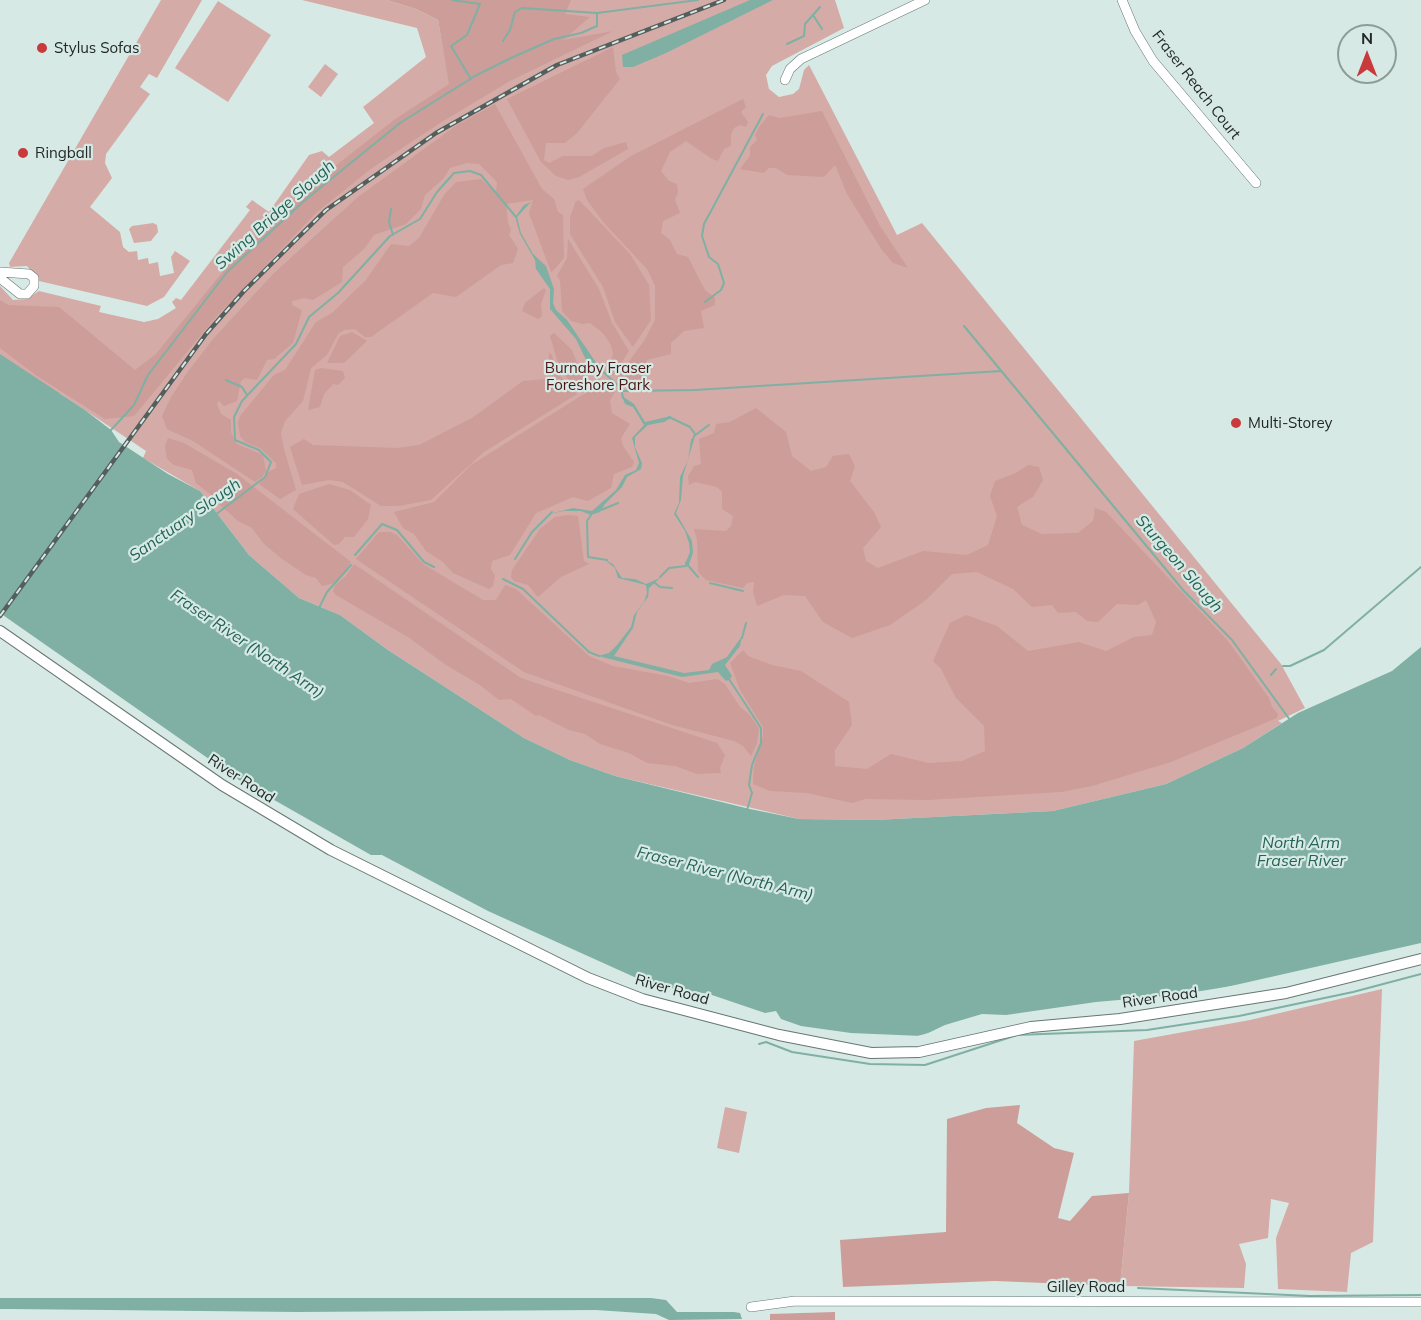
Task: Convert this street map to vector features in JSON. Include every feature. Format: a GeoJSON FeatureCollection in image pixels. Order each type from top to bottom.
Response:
{"type":"FeatureCollection","features":[{"type":"Feature","properties":{"kind":"street"},"geometry":{"type":"LineString","coordinates":[[785,80],[790,69],[801,59],[925,0]]}},
{"type":"Feature","properties":{"kind":"street","name":"Fraser Reach Court"},"geometry":{"type":"LineString","coordinates":[[1122,0],[1135,31],[1154,61],[1256,183]]}},
{"type":"Feature","properties":{"kind":"street"},"geometry":{"type":"LineString","coordinates":[[0,272],[29,273],[34,278],[34,286],[31,292],[20,294],[0,278]]}},
{"type":"Feature","properties":{"kind":"street","name":"River Road"},"geometry":{"type":"LineString","coordinates":[[0,631],[222,785],[331,849],[588,978],[642,999],[779,1035],[872,1053],[919,1052],[1031,1028],[1120,1019],[1286,993],[1421,959]]}},
{"type":"Feature","properties":{"kind":"street","name":"Gilley Road"},"geometry":{"type":"LineString","coordinates":[[752,1307],[795,1301],[1421,1302]]}},
{"type":"Feature","properties":{"kind":"green space"},"geometry":{"type":"Polygon","coordinates":[[[161,0],[202,0],[157,78],[149,74],[140,87],[150,94],[106,154],[105,163],[112,178],[90,207],[120,232],[123,247],[129,252],[137,251],[138,260],[148,258],[149,264],[158,262],[160,276],[174,273],[171,257],[175,251],[190,261],[164,297],[147,306],[39,281],[27,266],[10,267],[9,263],[161,0]]]}},
{"type":"Feature","properties":{"kind":"green space","name":"Burnaby Fraser Foreshore Park"},"geometry":{"type":"Polygon","coordinates":[[[302,0],[387,0],[416,9],[438,20],[449,81],[463,0],[835,0],[844,28],[772,66],[766,75],[769,89],[779,97],[793,94],[799,89],[804,70],[809,65],[897,235],[922,223],[1281,664],[1305,708],[1278,721],[1282,723],[1243,748],[1166,784],[1053,811],[875,820],[799,819],[615,776],[570,760],[524,738],[388,650],[340,615],[299,598],[249,555],[200,491],[143,458],[146,451],[61,394],[0,373],[0,286],[13,300],[26,299],[39,291],[101,306],[99,312],[144,322],[158,319],[176,308],[172,302],[176,298],[181,300],[250,210],[246,207],[252,200],[269,212],[309,155],[322,151],[329,157],[374,123],[363,107],[426,57],[417,28],[302,0]]]}},
{"type":"Feature","properties":{"kind":"green space"},"geometry":{"type":"Polygon","coordinates":[[[218,1],[271,35],[228,102],[175,68],[218,1]]]}},
{"type":"Feature","properties":{"kind":"green space"},"geometry":{"type":"Polygon","coordinates":[[[325,64],[338,74],[321,97],[308,87],[325,64]]]}},
{"type":"Feature","properties":{"kind":"green space"},"geometry":{"type":"Polygon","coordinates":[[[153,223],[157,225],[158,232],[151,241],[134,243],[129,229],[132,226],[153,223]]]}},
{"type":"Feature","properties":{"kind":"green space"},"geometry":{"type":"Polygon","coordinates":[[[1382,989],[1373,1242],[1351,1253],[1347,1292],[1278,1289],[1276,1238],[1289,1203],[1271,1199],[1268,1238],[1239,1244],[1246,1264],[1244,1288],[1120,1286],[1129,1193],[1134,1041],[1250,1020],[1382,989]]]}},
{"type":"Feature","properties":{"kind":"green space"},"geometry":{"type":"Polygon","coordinates":[[[725,1107],[747,1112],[739,1153],[717,1148],[725,1107]]]}},
{"type":"Feature","properties":{"kind":"shaded area"},"geometry":{"type":"Polygon","coordinates":[[[387,0],[571,0],[565,14],[590,17],[563,40],[613,31],[510,81],[440,123],[372,168],[317,212],[216,317],[134,416],[105,419],[37,376],[0,348],[0,300],[8,305],[59,307],[135,370],[156,354],[238,253],[302,192],[394,120],[449,84],[438,20],[416,9],[387,0]]]}},
{"type":"Feature","properties":{"kind":"shaded area"},"geometry":{"type":"Polygon","coordinates":[[[613,47],[616,72],[620,79],[577,133],[565,143],[546,143],[544,160],[549,163],[563,156],[592,156],[604,148],[626,142],[628,149],[579,177],[568,180],[556,176],[541,162],[507,99],[613,47]]]}},
{"type":"Feature","properties":{"kind":"shaded area"},"geometry":{"type":"Polygon","coordinates":[[[743,99],[746,107],[741,112],[748,122],[746,127],[740,125],[734,128],[731,135],[731,146],[724,149],[718,161],[686,141],[670,152],[661,171],[669,181],[677,184],[678,192],[675,200],[680,213],[663,221],[661,233],[670,240],[677,254],[688,257],[705,290],[715,298],[715,305],[701,311],[704,328],[684,331],[671,343],[671,354],[647,360],[643,377],[634,389],[625,386],[616,379],[644,341],[655,320],[655,286],[647,269],[604,223],[587,200],[583,189],[631,156],[743,99]]]}},
{"type":"Feature","properties":{"kind":"shaded area"},"geometry":{"type":"Polygon","coordinates":[[[495,104],[542,189],[554,199],[558,212],[563,215],[564,258],[553,271],[551,272],[529,213],[533,200],[506,204],[511,230],[509,235],[518,249],[513,263],[501,265],[456,297],[433,293],[371,337],[365,337],[355,329],[344,330],[338,334],[327,355],[311,368],[303,401],[285,421],[281,433],[296,490],[280,499],[259,484],[268,472],[276,468],[276,463],[260,448],[245,442],[240,436],[238,423],[240,416],[274,375],[285,370],[316,322],[332,313],[366,280],[391,244],[409,246],[419,238],[444,195],[456,182],[481,179],[496,192],[497,182],[479,164],[467,163],[450,168],[443,179],[425,195],[421,209],[406,224],[374,235],[364,249],[343,267],[342,282],[313,300],[304,298],[292,301],[292,305],[302,310],[293,343],[274,359],[267,360],[257,380],[245,378],[241,381],[237,401],[224,406],[219,401],[217,404],[221,414],[231,420],[231,432],[237,444],[263,455],[266,471],[262,477],[255,482],[193,441],[167,429],[162,416],[171,397],[189,370],[214,338],[274,273],[358,197],[457,125],[495,104]]]}},
{"type":"Feature","properties":{"kind":"shaded area"},"geometry":{"type":"Polygon","coordinates":[[[822,111],[880,226],[908,268],[893,263],[882,250],[847,194],[835,165],[824,177],[787,175],[776,168],[769,168],[764,173],[740,169],[750,156],[750,147],[757,140],[755,135],[759,127],[769,115],[780,118],[822,111]]]}},
{"type":"Feature","properties":{"kind":"shaded area"},"geometry":{"type":"Polygon","coordinates":[[[579,200],[630,254],[649,285],[651,320],[633,347],[615,322],[603,287],[570,234],[570,217],[576,201],[579,200]]]}},
{"type":"Feature","properties":{"kind":"shaded area"},"geometry":{"type":"Polygon","coordinates":[[[568,239],[599,289],[612,323],[629,351],[613,376],[608,370],[613,354],[611,345],[603,333],[590,323],[582,324],[571,321],[562,311],[560,280],[557,276],[567,258],[568,239]]]}},
{"type":"Feature","properties":{"kind":"shaded area"},"geometry":{"type":"Polygon","coordinates":[[[544,288],[546,290],[541,304],[542,316],[538,319],[522,311],[525,303],[544,288]]]}},
{"type":"Feature","properties":{"kind":"shaded area"},"geometry":{"type":"Polygon","coordinates":[[[352,332],[367,341],[344,363],[327,363],[340,336],[352,332]]]}},
{"type":"Feature","properties":{"kind":"shaded area"},"geometry":{"type":"Polygon","coordinates":[[[554,333],[572,350],[578,365],[590,380],[591,386],[586,390],[569,380],[560,370],[550,336],[554,333]]]}},
{"type":"Feature","properties":{"kind":"shaded area"},"geometry":{"type":"Polygon","coordinates":[[[549,353],[552,355],[555,371],[577,394],[484,452],[431,500],[399,506],[381,506],[343,482],[329,480],[302,485],[290,447],[304,439],[313,445],[397,448],[419,445],[472,418],[523,381],[545,379],[548,376],[549,353]]]}},
{"type":"Feature","properties":{"kind":"shaded area"},"geometry":{"type":"Polygon","coordinates":[[[321,368],[343,371],[345,378],[338,385],[333,384],[324,394],[320,407],[308,410],[315,370],[321,368]]]}},
{"type":"Feature","properties":{"kind":"shaded area"},"geometry":{"type":"Polygon","coordinates":[[[606,385],[614,387],[615,392],[610,400],[612,413],[630,424],[621,438],[623,446],[634,462],[632,467],[614,474],[611,488],[588,501],[573,497],[536,513],[510,555],[492,561],[491,569],[495,576],[493,586],[489,589],[453,573],[443,562],[426,551],[414,534],[403,528],[394,512],[434,502],[471,465],[584,394],[606,385]]]}},
{"type":"Feature","properties":{"kind":"shaded area"},"geometry":{"type":"Polygon","coordinates":[[[756,408],[786,432],[792,456],[811,471],[826,467],[833,456],[849,454],[855,466],[850,481],[874,512],[881,527],[863,548],[866,561],[878,568],[923,551],[967,555],[988,545],[997,516],[990,496],[995,481],[1016,473],[1028,465],[1039,467],[1043,480],[1033,497],[1017,507],[1022,525],[1042,534],[1078,533],[1093,521],[1095,508],[1106,512],[1228,641],[1269,698],[1278,714],[1277,718],[1171,762],[1092,786],[1061,792],[928,800],[865,799],[852,803],[807,793],[770,791],[753,784],[754,766],[763,736],[763,727],[740,690],[730,663],[743,650],[748,656],[772,665],[801,671],[849,702],[852,725],[835,750],[835,766],[867,769],[891,754],[929,763],[962,761],[985,751],[984,726],[956,698],[941,669],[933,661],[950,623],[966,615],[997,626],[1028,651],[1079,642],[1106,651],[1134,637],[1152,635],[1156,622],[1146,600],[1138,605],[1117,604],[1098,622],[1087,621],[1076,612],[1058,613],[1052,605],[1032,607],[1013,589],[977,572],[952,574],[926,600],[890,625],[852,638],[823,622],[805,596],[784,595],[757,606],[753,592],[754,582],[747,583],[743,588],[706,580],[698,572],[697,540],[694,529],[726,531],[731,526],[733,516],[722,509],[722,492],[717,487],[695,482],[689,485],[688,476],[694,466],[701,464],[699,439],[714,433],[716,424],[730,422],[756,408]]]}},
{"type":"Feature","properties":{"kind":"shaded area"},"geometry":{"type":"Polygon","coordinates":[[[168,438],[184,443],[237,474],[351,562],[341,577],[335,583],[322,586],[316,578],[306,575],[282,559],[264,544],[252,528],[238,521],[219,504],[219,496],[214,497],[196,483],[192,470],[174,465],[167,459],[165,446],[168,438]]]}},
{"type":"Feature","properties":{"kind":"shaded area"},"geometry":{"type":"Polygon","coordinates":[[[329,484],[350,490],[371,505],[368,519],[354,537],[345,537],[339,544],[334,545],[293,509],[299,494],[329,484]]]}},
{"type":"Feature","properties":{"kind":"shaded area"},"geometry":{"type":"Polygon","coordinates":[[[578,516],[584,561],[589,564],[561,577],[538,597],[528,585],[514,581],[511,577],[512,570],[540,529],[555,517],[578,516]]]}},
{"type":"Feature","properties":{"kind":"shaded area"},"geometry":{"type":"Polygon","coordinates":[[[379,532],[391,532],[397,535],[423,564],[483,600],[496,600],[505,585],[516,589],[589,656],[613,666],[668,676],[689,683],[717,679],[725,684],[740,707],[749,714],[759,728],[757,743],[751,756],[743,746],[734,741],[672,725],[524,672],[356,559],[379,532]]]}},
{"type":"Feature","properties":{"kind":"shaded area"},"geometry":{"type":"Polygon","coordinates":[[[354,564],[521,678],[717,743],[725,755],[720,768],[721,773],[697,774],[675,766],[647,763],[629,753],[600,744],[585,734],[569,730],[539,715],[536,716],[511,699],[499,700],[408,637],[336,595],[333,591],[335,585],[346,576],[354,564]]]}},
{"type":"Feature","properties":{"kind":"shaded area"},"geometry":{"type":"Polygon","coordinates":[[[1020,1105],[1017,1123],[1054,1148],[1074,1153],[1058,1218],[1070,1221],[1092,1196],[1129,1193],[1120,1286],[995,1281],[843,1287],[840,1240],[946,1232],[947,1119],[986,1108],[1020,1105]]]}},
{"type":"Feature","properties":{"kind":"shaded area"},"geometry":{"type":"Polygon","coordinates":[[[835,1312],[835,1320],[770,1320],[770,1314],[835,1312]]]}},
{"type":"Feature","properties":{"kind":"water"},"geometry":{"type":"Polygon","coordinates":[[[750,0],[773,0],[666,53],[633,67],[623,67],[622,55],[750,0]]]}},
{"type":"Feature","properties":{"kind":"water"},"geometry":{"type":"Polygon","coordinates":[[[531,202],[517,217],[521,233],[533,254],[546,266],[554,289],[553,303],[556,310],[567,320],[601,370],[594,370],[588,364],[576,339],[550,309],[550,289],[536,269],[535,260],[520,234],[516,220],[516,216],[524,205],[531,202]]]}},
{"type":"Feature","properties":{"kind":"water","name":"North Arm Fraser River"},"geometry":{"type":"Polygon","coordinates":[[[0,354],[85,410],[111,430],[119,442],[168,474],[200,491],[249,555],[299,598],[340,615],[388,650],[524,738],[570,760],[615,776],[750,809],[799,819],[875,820],[1053,811],[1166,784],[1243,748],[1298,713],[1392,671],[1421,647],[1421,946],[1318,972],[1164,997],[958,1025],[899,1041],[832,1035],[769,1020],[707,997],[653,989],[588,965],[309,826],[225,773],[0,617],[0,354]]]}},
{"type":"Feature","properties":{"kind":"water"},"geometry":{"type":"Polygon","coordinates":[[[622,396],[634,404],[645,422],[671,416],[664,422],[648,425],[635,437],[635,447],[642,463],[641,469],[627,477],[622,487],[600,512],[591,515],[581,511],[549,514],[573,508],[592,511],[616,490],[625,475],[636,470],[639,463],[632,438],[644,425],[633,407],[625,404],[622,396]]]}},
{"type":"Feature","properties":{"kind":"water"},"geometry":{"type":"Polygon","coordinates":[[[696,433],[688,459],[691,440],[696,433]]]}},
{"type":"Feature","properties":{"kind":"water"},"geometry":{"type":"Polygon","coordinates":[[[688,461],[683,476],[681,500],[676,513],[692,541],[693,553],[688,567],[685,564],[690,552],[689,543],[685,531],[674,514],[679,503],[680,477],[688,461]]]}},
{"type":"Feature","properties":{"kind":"water"},"geometry":{"type":"Polygon","coordinates":[[[605,560],[613,564],[622,578],[635,579],[646,584],[660,578],[649,588],[648,597],[637,612],[633,628],[614,656],[684,673],[709,670],[712,664],[727,657],[742,636],[740,646],[725,665],[732,676],[729,680],[726,681],[718,672],[682,677],[598,656],[609,653],[631,627],[634,615],[644,602],[647,593],[646,585],[618,578],[615,568],[605,560]]]}},
{"type":"Feature","properties":{"kind":"water"},"geometry":{"type":"Polygon","coordinates":[[[0,1298],[651,1298],[666,1300],[677,1312],[734,1312],[740,1313],[742,1319],[669,1320],[656,1314],[596,1310],[297,1312],[0,1309],[0,1298]]]}},
{"type":"Feature","properties":{"kind":"pier"},"geometry":{"type":"Polygon","coordinates":[[[0,613],[239,780],[371,855],[382,855],[488,911],[652,985],[709,994],[765,1013],[776,1011],[781,1019],[801,1026],[851,1033],[922,1036],[945,1025],[982,1014],[1006,1015],[1096,1002],[1200,993],[1421,943],[1421,949],[1318,975],[1164,1000],[959,1028],[899,1044],[832,1038],[769,1023],[706,1000],[652,992],[587,968],[438,894],[399,871],[307,828],[98,691],[0,620],[0,613]]]}},
{"type":"Feature","properties":{"kind":"waterway"},"geometry":{"type":"LineString","coordinates":[[452,0],[480,4],[467,35],[451,46],[471,79]]}},
{"type":"Feature","properties":{"kind":"waterway"},"geometry":{"type":"LineString","coordinates":[[503,41],[510,30],[515,12],[522,8],[597,13],[698,0]]}},
{"type":"Feature","properties":{"kind":"waterway"},"geometry":{"type":"LineString","coordinates":[[787,44],[804,36],[805,24],[820,7]]}},
{"type":"Feature","properties":{"kind":"waterway","name":"Swing Bridge Slough"},"geometry":{"type":"LineString","coordinates":[[111,430],[134,405],[148,375],[227,272],[304,201],[400,123],[475,76],[511,58],[554,39],[581,33],[597,26],[597,13]]}},
{"type":"Feature","properties":{"kind":"waterway"},"geometry":{"type":"LineString","coordinates":[[813,15],[822,29]]}},
{"type":"Feature","properties":{"kind":"waterway"},"geometry":{"type":"LineString","coordinates":[[705,302],[721,290],[724,283],[718,264],[709,257],[702,236],[704,224],[763,114]]}},
{"type":"Feature","properties":{"kind":"waterway","name":"Sanctuary Slough"},"geometry":{"type":"LineString","coordinates":[[215,515],[265,477],[271,462],[259,450],[235,440],[234,417],[242,401],[296,344],[309,317],[338,293],[390,236],[420,219],[437,192],[454,173],[470,171],[481,175],[516,217]]}},
{"type":"Feature","properties":{"kind":"waterway"},"geometry":{"type":"LineString","coordinates":[[391,209],[389,222],[393,235]]}},
{"type":"Feature","properties":{"kind":"waterway","name":"Sturgeon Slough"},"geometry":{"type":"LineString","coordinates":[[964,326],[1183,590],[1232,640],[1290,720]]}},
{"type":"Feature","properties":{"kind":"waterway"},"geometry":{"type":"LineString","coordinates":[[600,369],[621,388],[623,398]]}},
{"type":"Feature","properties":{"kind":"waterway"},"geometry":{"type":"LineString","coordinates":[[621,391],[695,390],[1001,371]]}},
{"type":"Feature","properties":{"kind":"waterway"},"geometry":{"type":"LineString","coordinates":[[226,380],[242,387],[247,395]]}},
{"type":"Feature","properties":{"kind":"waterway"},"geometry":{"type":"LineString","coordinates":[[669,417],[690,427],[695,434]]}},
{"type":"Feature","properties":{"kind":"waterway"},"geometry":{"type":"LineString","coordinates":[[694,436],[709,425]]}},
{"type":"Feature","properties":{"kind":"waterway"},"geometry":{"type":"LineString","coordinates":[[601,510],[618,503]]}},
{"type":"Feature","properties":{"kind":"waterway"},"geometry":{"type":"LineString","coordinates":[[515,559],[532,532],[552,512]]}},
{"type":"Feature","properties":{"kind":"waterway"},"geometry":{"type":"LineString","coordinates":[[591,515],[587,521],[588,557],[607,560]]}},
{"type":"Feature","properties":{"kind":"waterway"},"geometry":{"type":"LineString","coordinates":[[355,555],[382,524],[397,530],[424,562],[434,567]]}},
{"type":"Feature","properties":{"kind":"waterway"},"geometry":{"type":"LineString","coordinates":[[686,563],[698,577]]}},
{"type":"Feature","properties":{"kind":"waterway"},"geometry":{"type":"LineString","coordinates":[[319,608],[327,592],[351,565]]}},
{"type":"Feature","properties":{"kind":"waterway"},"geometry":{"type":"LineString","coordinates":[[660,577],[669,568],[686,566]]}},
{"type":"Feature","properties":{"kind":"waterway"},"geometry":{"type":"LineString","coordinates":[[1283,666],[1290,666],[1324,650],[1421,567]]}},
{"type":"Feature","properties":{"kind":"waterway"},"geometry":{"type":"LineString","coordinates":[[503,579],[523,589],[589,652],[599,656]]}},
{"type":"Feature","properties":{"kind":"waterway"},"geometry":{"type":"LineString","coordinates":[[655,583],[660,587],[672,588]]}},
{"type":"Feature","properties":{"kind":"waterway"},"geometry":{"type":"LineString","coordinates":[[710,583],[743,591]]}},
{"type":"Feature","properties":{"kind":"waterway"},"geometry":{"type":"LineString","coordinates":[[742,638],[746,623]]}},
{"type":"Feature","properties":{"kind":"waterway"},"geometry":{"type":"LineString","coordinates":[[1271,675],[1276,669]]}},
{"type":"Feature","properties":{"kind":"waterway"},"geometry":{"type":"LineString","coordinates":[[729,679],[761,728],[761,743],[752,765],[749,785],[752,793],[747,810]]}},
{"type":"Feature","properties":{"kind":"waterway"},"geometry":{"type":"LineString","coordinates":[[759,1044],[766,1042],[792,1052],[870,1064],[925,1065],[1017,1035],[1147,1030],[1239,1016],[1353,992],[1421,974]]}},
{"type":"Feature","properties":{"kind":"waterway"},"geometry":{"type":"LineString","coordinates":[[1138,1288],[1310,1296],[1421,1295]]}},
{"type":"Feature","properties":{"kind":"railway"},"geometry":{"type":"LineString","coordinates":[[0,616],[206,334],[244,291],[326,210],[436,133],[557,65],[724,0]]}},
{"type":"Feature","properties":{"kind":"place","name":"Stylus Sofas"},"geometry":{"type":"Point","coordinates":[42,48]}},
{"type":"Feature","properties":{"kind":"place","name":"Ringball"},"geometry":{"type":"Point","coordinates":[23,153]}},
{"type":"Feature","properties":{"kind":"place","name":"Multi-Storey"},"geometry":{"type":"Point","coordinates":[1236,423]}},
{"type":"Feature","properties":{"kind":"water label","name":"Fraser River (North Arm)"},"geometry":{"type":"Point","coordinates":[247,644]}},
{"type":"Feature","properties":{"kind":"water label","name":"Fraser River (North Arm)"},"geometry":{"type":"Point","coordinates":[725,874]}}]}
